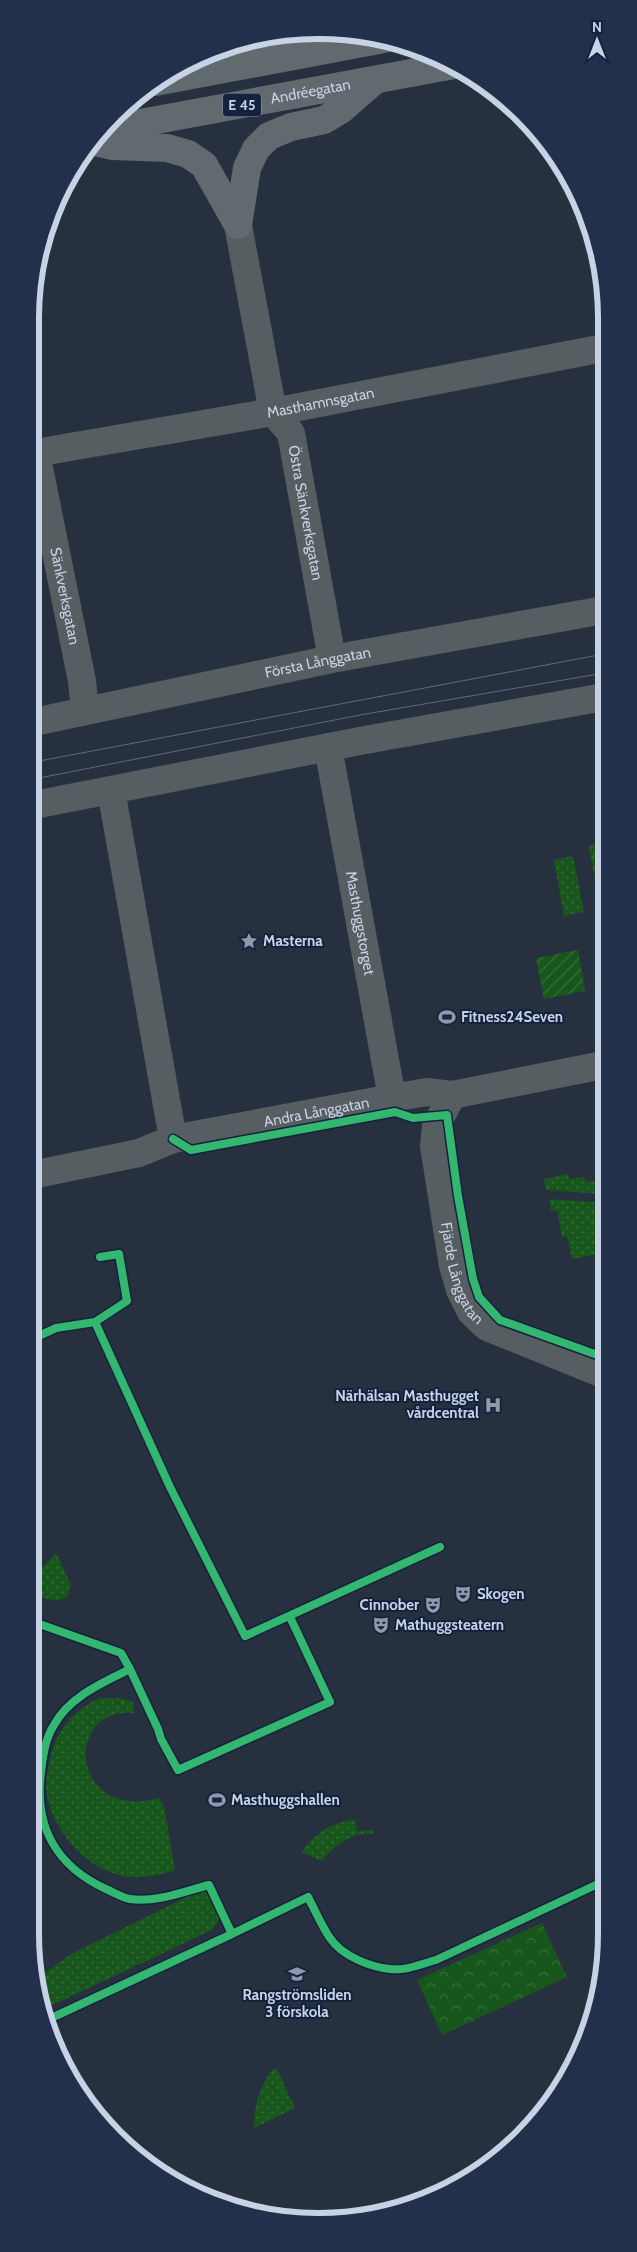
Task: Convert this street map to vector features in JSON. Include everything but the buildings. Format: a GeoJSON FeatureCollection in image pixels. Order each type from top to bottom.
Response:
{"type":"FeatureCollection","features":[{"type":"Feature","properties":{"kind":"highway"},"geometry":{"type":"LineString","coordinates":[[176,78],[365,43]]}},
{"type":"Feature","properties":{"kind":"highway","name":"Andréegatan"},"geometry":{"type":"LineString","coordinates":[[114,128],[441,67]]}},
{"type":"Feature","properties":{"kind":"highway"},"geometry":{"type":"LineString","coordinates":[[238,225],[247,168],[256,149],[268,136],[290,127],[324,120],[342,109],[375,80]]}},
{"type":"Feature","properties":{"kind":"highway"},"geometry":{"type":"LineString","coordinates":[[101,143],[113,146],[167,148],[188,154],[204,165],[238,225]]}},
{"type":"Feature","properties":{"kind":"street","name":"Östra Sänkverksgatan"},"geometry":{"type":"LineString","coordinates":[[238,225],[273,412],[291,434],[332,659]]}},
{"type":"Feature","properties":{"kind":"street","name":"Masthamnsgatan"},"geometry":{"type":"LineString","coordinates":[[39,452],[273,412],[598,349]]}},
{"type":"Feature","properties":{"kind":"street","name":"Sänkverksgatan"},"geometry":{"type":"LineString","coordinates":[[39,468],[82,681],[84,710]]}},
{"type":"Feature","properties":{"kind":"street","name":"Första Långgatan"},"geometry":{"type":"LineString","coordinates":[[39,721],[332,659],[598,611]]}},
{"type":"Feature","properties":{"kind":"street"},"geometry":{"type":"LineString","coordinates":[[39,804],[328,747],[598,698]]}},
{"type":"Feature","properties":{"kind":"street","name":"Masthuggstorget"},"geometry":{"type":"LineString","coordinates":[[328,747],[392,1098]]}},
{"type":"Feature","properties":{"kind":"street"},"geometry":{"type":"LineString","coordinates":[[110,790],[173,1139]]}},
{"type":"Feature","properties":{"kind":"street","name":"Andra Långgatan"},"geometry":{"type":"LineString","coordinates":[[39,1174],[140,1153],[173,1139],[427,1092],[452,1095],[598,1067]]}},
{"type":"Feature","properties":{"kind":"street","name":"Fjärde Långgatan"},"geometry":{"type":"LineString","coordinates":[[452,1095],[436,1126],[434,1146],[453,1266],[460,1290],[471,1312],[487,1327],[598,1372]]}},
{"type":"Feature","properties":{"kind":"green space"},"geometry":{"type":"Polygon","coordinates":[[[598,844],[598,895],[589,846],[598,844]]]}},
{"type":"Feature","properties":{"kind":"green space"},"geometry":{"type":"Polygon","coordinates":[[[573,856],[584,912],[564,916],[554,860],[573,856]]]}},
{"type":"Feature","properties":{"kind":"green space"},"geometry":{"type":"Polygon","coordinates":[[[578,950],[585,991],[544,999],[536,958],[578,950]]]}},
{"type":"Feature","properties":{"kind":"green space"},"geometry":{"type":"Polygon","coordinates":[[[568,1174],[569,1179],[584,1177],[586,1182],[598,1181],[598,1194],[546,1190],[544,1179],[568,1174]]]}},
{"type":"Feature","properties":{"kind":"green space"},"geometry":{"type":"Polygon","coordinates":[[[549,1199],[598,1203],[598,1254],[572,1259],[567,1236],[562,1237],[557,1210],[551,1211],[549,1199]]]}},
{"type":"Feature","properties":{"kind":"green space"},"geometry":{"type":"Polygon","coordinates":[[[56,1553],[71,1585],[67,1597],[56,1601],[39,1596],[39,1571],[56,1553]]]}},
{"type":"Feature","properties":{"kind":"green space"},"geometry":{"type":"Polygon","coordinates":[[[101,1698],[119,1698],[133,1702],[134,1713],[111,1716],[95,1727],[87,1743],[86,1762],[93,1780],[108,1794],[129,1801],[159,1798],[164,1806],[175,1870],[154,1876],[132,1877],[104,1870],[79,1852],[69,1841],[53,1815],[48,1801],[46,1786],[55,1743],[64,1726],[77,1712],[101,1698]]]}},
{"type":"Feature","properties":{"kind":"green space"},"geometry":{"type":"Polygon","coordinates":[[[355,1820],[357,1831],[373,1830],[373,1834],[351,1837],[338,1845],[322,1861],[302,1852],[318,1834],[339,1823],[355,1820]]]}},
{"type":"Feature","properties":{"kind":"green space"},"geometry":{"type":"Polygon","coordinates":[[[203,1889],[210,1890],[220,1910],[219,1919],[212,1930],[57,2003],[48,2005],[42,1976],[69,1955],[203,1889]]]}},
{"type":"Feature","properties":{"kind":"green space"},"geometry":{"type":"Polygon","coordinates":[[[542,1923],[567,1977],[442,2035],[417,1980],[542,1923]]]}},
{"type":"Feature","properties":{"kind":"green space"},"geometry":{"type":"Polygon","coordinates":[[[276,2067],[295,2108],[254,2128],[259,2095],[266,2079],[276,2067]]]}},
{"type":"Feature","properties":{"kind":"tram line"},"geometry":{"type":"LineString","coordinates":[[39,761],[598,655]]}},
{"type":"Feature","properties":{"kind":"tram line"},"geometry":{"type":"LineString","coordinates":[[39,778],[360,715],[598,674]]}},
{"type":"Feature","properties":{"kind":"cycle path"},"geometry":{"type":"LineString","coordinates":[[173,1139],[191,1150],[395,1112],[413,1118],[447,1115],[458,1196],[473,1279],[479,1297],[500,1320],[598,1355]]}},
{"type":"Feature","properties":{"kind":"cycle path"},"geometry":{"type":"LineString","coordinates":[[39,1336],[56,1328],[95,1322],[127,1301],[119,1254],[100,1257]]}},
{"type":"Feature","properties":{"kind":"cycle path"},"geometry":{"type":"LineString","coordinates":[[95,1322],[170,1487],[245,1636],[440,1547]]}},
{"type":"Feature","properties":{"kind":"cycle path"},"geometry":{"type":"LineString","coordinates":[[52,2018],[232,1934],[209,1885],[160,1898],[130,1899],[89,1880],[74,1869],[62,1856],[52,1842],[45,1827],[41,1810],[41,1772],[48,1736],[54,1725],[60,1715],[77,1699],[98,1685],[130,1669],[161,1739],[178,1770],[330,1702],[290,1617]]}},
{"type":"Feature","properties":{"kind":"cycle path"},"geometry":{"type":"LineString","coordinates":[[39,1624],[121,1653],[130,1669]]}},
{"type":"Feature","properties":{"kind":"cycle path"},"geometry":{"type":"LineString","coordinates":[[232,1934],[308,1897],[327,1933],[342,1950],[357,1960],[374,1966],[402,1969],[436,1960],[598,1884]]}},
{"type":"Feature","properties":{"kind":"place","name":"Masterna"},"geometry":{"type":"Point","coordinates":[249,941]}},
{"type":"Feature","properties":{"kind":"place","name":"Fitness24Seven"},"geometry":{"type":"Point","coordinates":[447,1017]}},
{"type":"Feature","properties":{"kind":"place","name":"Närhälsan Masthugget vårdcentral"},"geometry":{"type":"Point","coordinates":[493,1405]}},
{"type":"Feature","properties":{"kind":"place","name":"Skogen"},"geometry":{"type":"Point","coordinates":[463,1594]}},
{"type":"Feature","properties":{"kind":"place","name":"Cinnober"},"geometry":{"type":"Point","coordinates":[433,1605]}},
{"type":"Feature","properties":{"kind":"place","name":"Mathuggsteatern"},"geometry":{"type":"Point","coordinates":[381,1625]}},
{"type":"Feature","properties":{"kind":"place","name":"Masthuggshallen"},"geometry":{"type":"Point","coordinates":[217,1800]}},
{"type":"Feature","properties":{"kind":"place","name":"Rangströmsliden 3 förskola"},"geometry":{"type":"Point","coordinates":[297,1974]}}]}
